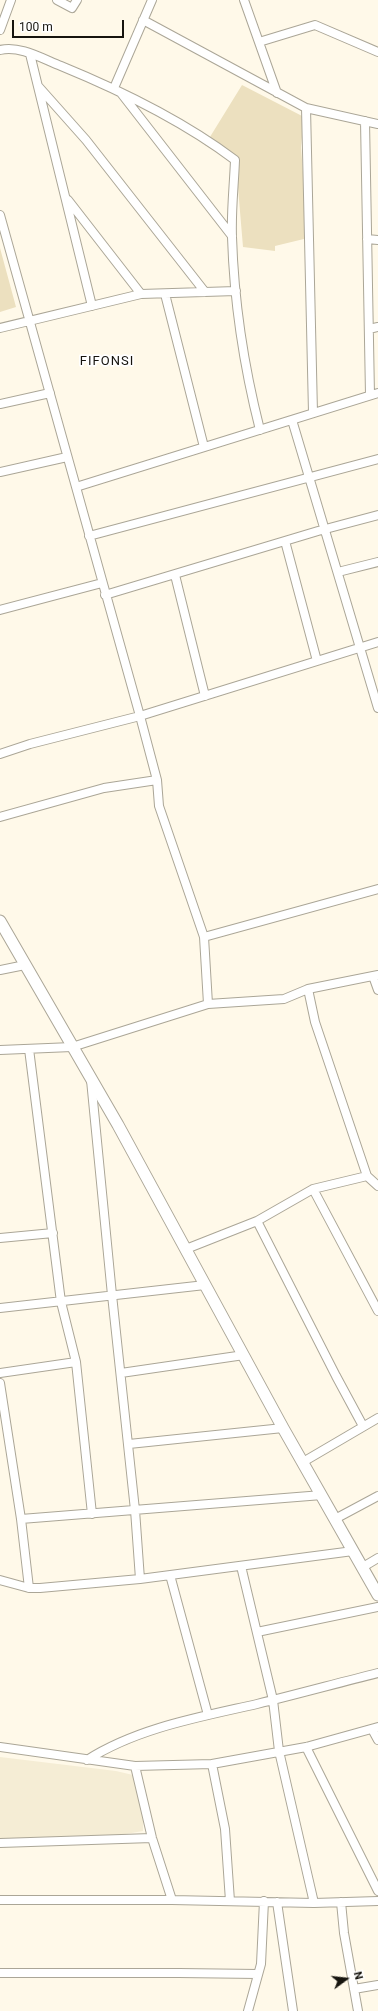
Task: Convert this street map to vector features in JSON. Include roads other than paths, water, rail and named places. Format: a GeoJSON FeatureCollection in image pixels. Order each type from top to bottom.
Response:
{"type":"FeatureCollection","features":[{"type":"Feature","properties":{"kind":"main road"},"geometry":{"type":"LineString","coordinates":[[0,921],[90,1077],[186,1249],[283,1428],[378,1595]]}},
{"type":"Feature","properties":{"kind":"street"},"geometry":{"type":"LineString","coordinates":[[0,30],[11,0]]}},
{"type":"Feature","properties":{"kind":"street"},"geometry":{"type":"LineString","coordinates":[[57,0],[72,8],[77,0]]}},
{"type":"Feature","properties":{"kind":"street"},"geometry":{"type":"LineString","coordinates":[[117,90],[152,0]]}},
{"type":"Feature","properties":{"kind":"street"},"geometry":{"type":"LineString","coordinates":[[244,0],[277,93]]}},
{"type":"Feature","properties":{"kind":"street"},"geometry":{"type":"LineString","coordinates":[[143,20],[306,108],[378,124]]}},
{"type":"Feature","properties":{"kind":"street"},"geometry":{"type":"LineString","coordinates":[[259,42],[315,25],[378,52]]}},
{"type":"Feature","properties":{"kind":"street"},"geometry":{"type":"LineString","coordinates":[[0,50],[14,49],[30,54],[117,90],[186,127],[211,142],[235,160],[232,236],[236,291],[250,387],[260,430]]}},
{"type":"Feature","properties":{"kind":"street"},"geometry":{"type":"LineString","coordinates":[[30,54],[92,306]]}},
{"type":"Feature","properties":{"kind":"street"},"geometry":{"type":"LineString","coordinates":[[38,86],[86,140],[205,292]]}},
{"type":"Feature","properties":{"kind":"street"},"geometry":{"type":"LineString","coordinates":[[117,90],[232,236]]}},
{"type":"Feature","properties":{"kind":"street"},"geometry":{"type":"LineString","coordinates":[[306,108],[313,413]]}},
{"type":"Feature","properties":{"kind":"street"},"geometry":{"type":"LineString","coordinates":[[76,488],[374,394],[369,329],[365,121]]}},
{"type":"Feature","properties":{"kind":"street"},"geometry":{"type":"LineString","coordinates":[[65,197],[141,294]]}},
{"type":"Feature","properties":{"kind":"street"},"geometry":{"type":"LineString","coordinates":[[0,215],[140,716],[157,780],[160,806],[204,937],[208,1004]]}},
{"type":"Feature","properties":{"kind":"street"},"geometry":{"type":"LineString","coordinates":[[367,239],[378,240]]}},
{"type":"Feature","properties":{"kind":"street"},"geometry":{"type":"LineString","coordinates":[[0,328],[141,294],[236,291]]}},
{"type":"Feature","properties":{"kind":"street"},"geometry":{"type":"LineString","coordinates":[[165,294],[204,447]]}},
{"type":"Feature","properties":{"kind":"street"},"geometry":{"type":"LineString","coordinates":[[369,329],[378,327]]}},
{"type":"Feature","properties":{"kind":"street"},"geometry":{"type":"LineString","coordinates":[[0,404],[50,393]]}},
{"type":"Feature","properties":{"kind":"street"},"geometry":{"type":"LineString","coordinates":[[292,420],[378,708]]}},
{"type":"Feature","properties":{"kind":"street"},"geometry":{"type":"LineString","coordinates":[[0,472],[67,457]]}},
{"type":"Feature","properties":{"kind":"street"},"geometry":{"type":"LineString","coordinates":[[89,536],[378,459]]}},
{"type":"Feature","properties":{"kind":"street"},"geometry":{"type":"LineString","coordinates":[[105,595],[325,529],[378,515]]}},
{"type":"Feature","properties":{"kind":"street"},"geometry":{"type":"LineString","coordinates":[[285,541],[317,661]]}},
{"type":"Feature","properties":{"kind":"street"},"geometry":{"type":"LineString","coordinates":[[338,572],[378,562]]}},
{"type":"Feature","properties":{"kind":"street"},"geometry":{"type":"LineString","coordinates":[[175,575],[205,696]]}},
{"type":"Feature","properties":{"kind":"street"},"geometry":{"type":"LineString","coordinates":[[0,610],[102,583]]}},
{"type":"Feature","properties":{"kind":"street"},"geometry":{"type":"LineString","coordinates":[[0,754],[30,744],[140,716],[378,642]]}},
{"type":"Feature","properties":{"kind":"street"},"geometry":{"type":"LineString","coordinates":[[0,817],[104,788],[157,780]]}},
{"type":"Feature","properties":{"kind":"street"},"geometry":{"type":"LineString","coordinates":[[204,937],[378,889]]}},
{"type":"Feature","properties":{"kind":"street"},"geometry":{"type":"LineString","coordinates":[[0,970],[25,965]]}},
{"type":"Feature","properties":{"kind":"street"},"geometry":{"type":"LineString","coordinates":[[0,1050],[72,1047],[208,1004],[284,999],[308,989],[376,975],[378,990]]}},
{"type":"Feature","properties":{"kind":"street"},"geometry":{"type":"LineString","coordinates":[[308,989],[315,1022],[367,1176],[378,1186]]}},
{"type":"Feature","properties":{"kind":"street"},"geometry":{"type":"LineString","coordinates":[[29,1049],[62,1302],[76,1362],[92,1514]]}},
{"type":"Feature","properties":{"kind":"street"},"geometry":{"type":"LineString","coordinates":[[90,1077],[129,1444],[140,1579]]}},
{"type":"Feature","properties":{"kind":"street"},"geometry":{"type":"LineString","coordinates":[[186,1249],[257,1221],[313,1189],[367,1176]]}},
{"type":"Feature","properties":{"kind":"street"},"geometry":{"type":"LineString","coordinates":[[313,1189],[378,1311]]}},
{"type":"Feature","properties":{"kind":"street"},"geometry":{"type":"LineString","coordinates":[[257,1221],[363,1426]]}},
{"type":"Feature","properties":{"kind":"street"},"geometry":{"type":"LineString","coordinates":[[0,1238],[53,1233]]}},
{"type":"Feature","properties":{"kind":"street"},"geometry":{"type":"LineString","coordinates":[[0,1308],[205,1285]]}},
{"type":"Feature","properties":{"kind":"street"},"geometry":{"type":"LineString","coordinates":[[121,1373],[244,1356]]}},
{"type":"Feature","properties":{"kind":"street"},"geometry":{"type":"LineString","coordinates":[[0,1373],[76,1362]]}},
{"type":"Feature","properties":{"kind":"street"},"geometry":{"type":"LineString","coordinates":[[0,1383],[21,1519],[29,1588]]}},
{"type":"Feature","properties":{"kind":"street"},"geometry":{"type":"LineString","coordinates":[[302,1462],[378,1418]]}},
{"type":"Feature","properties":{"kind":"street"},"geometry":{"type":"LineString","coordinates":[[129,1444],[283,1428]]}},
{"type":"Feature","properties":{"kind":"street"},"geometry":{"type":"LineString","coordinates":[[21,1519],[322,1496]]}},
{"type":"Feature","properties":{"kind":"street"},"geometry":{"type":"LineString","coordinates":[[335,1519],[378,1496]]}},
{"type":"Feature","properties":{"kind":"street"},"geometry":{"type":"LineString","coordinates":[[0,1580],[29,1588],[140,1579],[353,1552]]}},
{"type":"Feature","properties":{"kind":"street"},"geometry":{"type":"LineString","coordinates":[[363,1567],[378,1558]]}},
{"type":"Feature","properties":{"kind":"street"},"geometry":{"type":"LineString","coordinates":[[241,1566],[273,1700],[279,1751],[314,1903]]}},
{"type":"Feature","properties":{"kind":"street"},"geometry":{"type":"LineString","coordinates":[[170,1575],[208,1716]]}},
{"type":"Feature","properties":{"kind":"street"},"geometry":{"type":"LineString","coordinates":[[257,1632],[378,1607]]}},
{"type":"Feature","properties":{"kind":"street"},"geometry":{"type":"LineString","coordinates":[[87,1760],[102,1751],[138,1735],[378,1673]]}},
{"type":"Feature","properties":{"kind":"street"},"geometry":{"type":"LineString","coordinates":[[0,1747],[135,1766],[212,1764],[306,1747],[375,1728],[378,1740]]}},
{"type":"Feature","properties":{"kind":"street"},"geometry":{"type":"LineString","coordinates":[[306,1747],[378,1891]]}},
{"type":"Feature","properties":{"kind":"street"},"geometry":{"type":"LineString","coordinates":[[212,1764],[225,1829],[230,1902]]}},
{"type":"Feature","properties":{"kind":"street"},"geometry":{"type":"LineString","coordinates":[[135,1766],[152,1838],[172,1900]]}},
{"type":"Feature","properties":{"kind":"street"},"geometry":{"type":"LineString","coordinates":[[0,1843],[152,1838]]}},
{"type":"Feature","properties":{"kind":"street"},"geometry":{"type":"LineString","coordinates":[[0,1900],[172,1900],[314,1903],[378,1901]]}},
{"type":"Feature","properties":{"kind":"street"},"geometry":{"type":"LineString","coordinates":[[248,2011],[258,1974],[261,1956],[264,1901]]}},
{"type":"Feature","properties":{"kind":"street"},"geometry":{"type":"LineString","coordinates":[[277,1902],[293,2011]]}},
{"type":"Feature","properties":{"kind":"street"},"geometry":{"type":"LineString","coordinates":[[341,1902],[344,1933],[358,2011]]}},
{"type":"Feature","properties":{"kind":"street"},"geometry":{"type":"LineString","coordinates":[[0,1973],[179,1972],[258,1974]]}},
{"type":"Feature","properties":{"kind":"street"},"geometry":{"type":"LineString","coordinates":[[354,1989],[378,1985]]}},
{"type":"Feature","properties":{"kind":"district","name":"FIFONSI"},"geometry":{"type":"Point","coordinates":[107,362]}}]}
